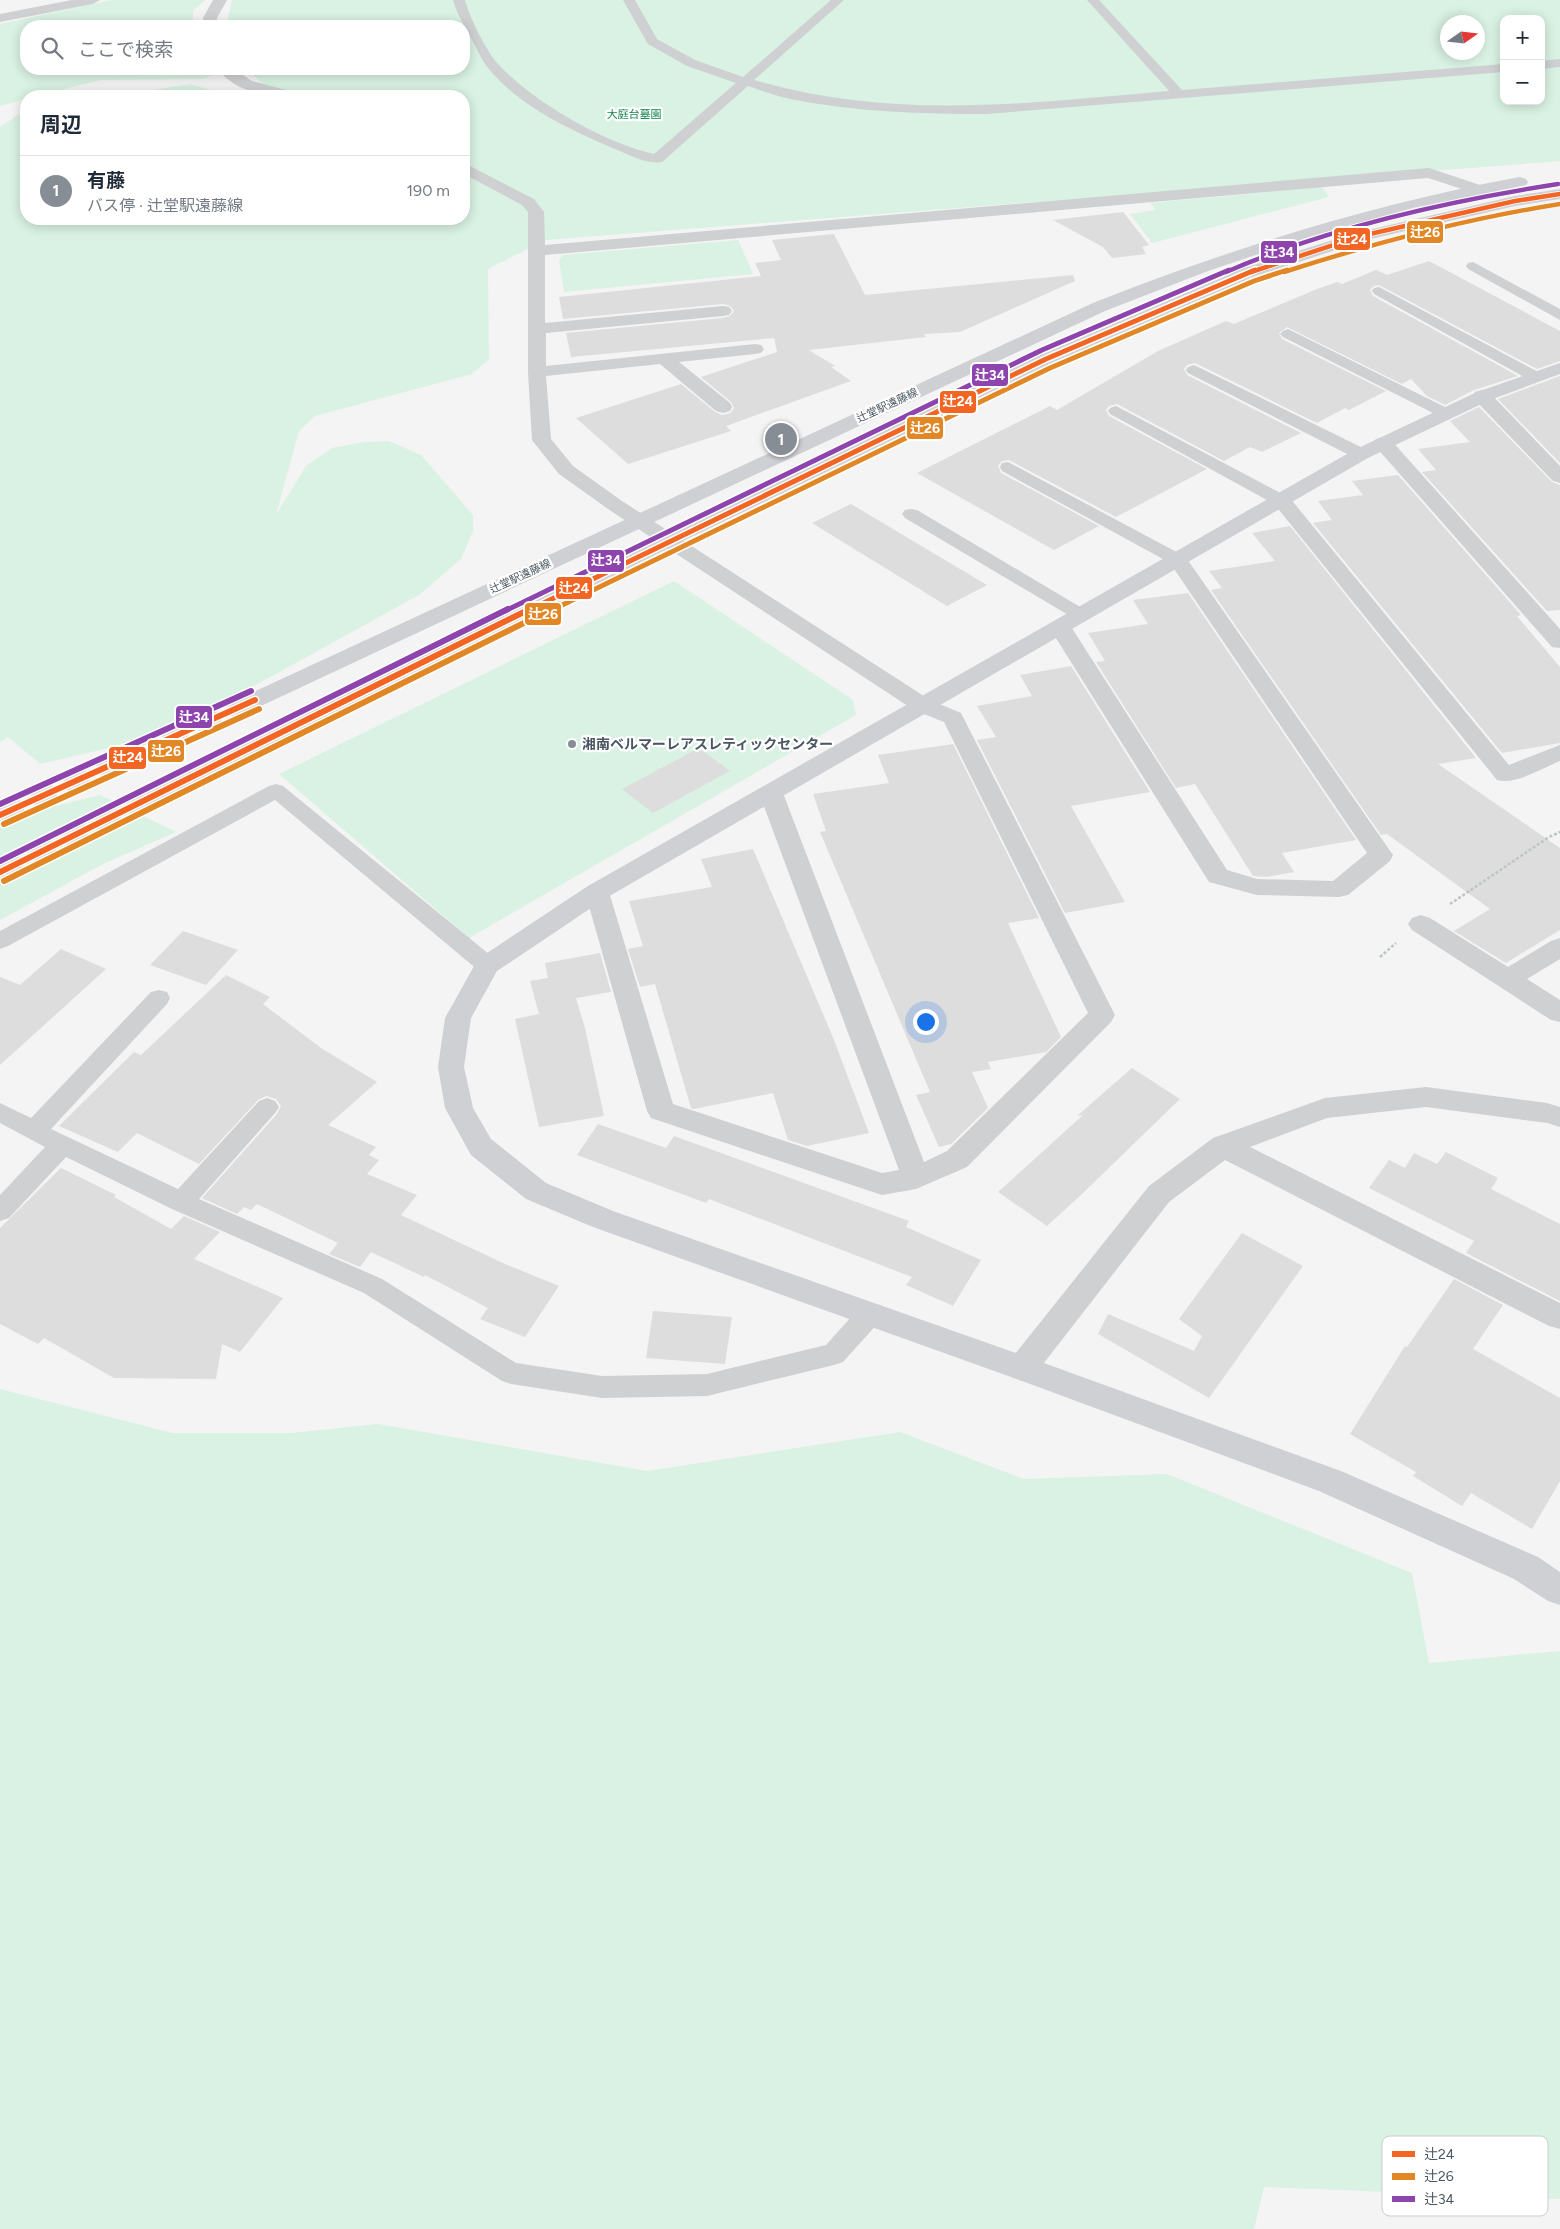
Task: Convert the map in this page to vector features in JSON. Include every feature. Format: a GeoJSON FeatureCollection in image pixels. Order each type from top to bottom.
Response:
{"type":"FeatureCollection","features":[{"type":"Feature","properties":{"kind":"street"},"geometry":{"type":"LineString","coordinates":[[0,18],[93,0]]}},
{"type":"Feature","properties":{"kind":"street"},"geometry":{"type":"LineString","coordinates":[[210,20],[220,0]]}},
{"type":"Feature","properties":{"kind":"street"},"geometry":{"type":"LineString","coordinates":[[230,75],[247,84],[270,90]]}},
{"type":"Feature","properties":{"kind":"street"},"geometry":{"type":"LineString","coordinates":[[470,171],[528,202],[536,212],[537,372],[542,440],[566,470],[639,520],[922,705],[953,718],[1102,1015],[957,1159],[916,1178],[882,1184],[661,1111],[597,892]]}},
{"type":"Feature","properties":{"kind":"street"},"geometry":{"type":"LineString","coordinates":[[536,251],[1429,173],[1477,189]]}},
{"type":"Feature","properties":{"kind":"street","name":"辻堂駅遠藤線"},"geometry":{"type":"LineString","coordinates":[[240,707],[1098,307],[1165,280],[1305,231],[1383,210],[1477,189],[1560,176]]}},
{"type":"Feature","properties":{"kind":"street","name":"辻堂駅遠藤線"},"geometry":{"type":"LineString","coordinates":[[149,799],[670,540],[1046,359],[1250,272],[1361,236],[1515,201],[1560,194]]}},
{"type":"Feature","properties":{"kind":"street"},"geometry":{"type":"LineString","coordinates":[[537,329],[723,311]]}},
{"type":"Feature","properties":{"kind":"street"},"geometry":{"type":"LineString","coordinates":[[537,372],[755,350]]}},
{"type":"Feature","properties":{"kind":"street"},"geometry":{"type":"LineString","coordinates":[[664,359],[723,407]]}},
{"type":"Feature","properties":{"kind":"street"},"geometry":{"type":"LineString","coordinates":[[1560,368],[1534,376],[1443,412],[1372,449],[597,892],[488,965],[458,1018],[451,1067],[459,1108],[481,1147],[536,1191],[603,1219],[1022,1368],[1330,1481],[1526,1568],[1560,1590]]}},
{"type":"Feature","properties":{"kind":"street"},"geometry":{"type":"LineString","coordinates":[[1482,396],[1560,477]]}},
{"type":"Feature","properties":{"kind":"street"},"geometry":{"type":"LineString","coordinates":[[1372,449],[1560,642]]}},
{"type":"Feature","properties":{"kind":"street"},"geometry":{"type":"LineString","coordinates":[[1282,502],[1505,775],[1560,752]]}},
{"type":"Feature","properties":{"kind":"street"},"geometry":{"type":"LineString","coordinates":[[1071,621],[1218,876],[1257,887],[1339,889],[1380,855],[1178,560]]}},
{"type":"Feature","properties":{"kind":"street"},"geometry":{"type":"LineString","coordinates":[[771,793],[916,1178]]}},
{"type":"Feature","properties":{"kind":"street"},"geometry":{"type":"LineString","coordinates":[[1421,924],[1560,1013]]}},
{"type":"Feature","properties":{"kind":"street"},"geometry":{"type":"LineString","coordinates":[[1508,979],[1560,947]]}},
{"type":"Feature","properties":{"kind":"street"},"geometry":{"type":"LineString","coordinates":[[1022,1368],[1159,1194],[1223,1146],[1325,1108],[1426,1097],[1547,1113],[1560,1117]]}},
{"type":"Feature","properties":{"kind":"street"},"geometry":{"type":"LineString","coordinates":[[1223,1146],[1560,1317]]}},
{"type":"Feature","properties":{"kind":"lane"},"geometry":{"type":"LineString","coordinates":[[459,0],[467,20]]}},
{"type":"Feature","properties":{"kind":"lane"},"geometry":{"type":"LineString","coordinates":[[630,0],[652,40],[691,62],[744,81],[795,96],[921,110],[986,110],[1500,68]]}},
{"type":"Feature","properties":{"kind":"lane"},"geometry":{"type":"LineString","coordinates":[[470,26],[492,65],[515,87],[541,106],[585,132],[641,155],[657,159],[838,0]]}},
{"type":"Feature","properties":{"kind":"lane"},"geometry":{"type":"LineString","coordinates":[[1093,0],[1178,94]]}},
{"type":"Feature","properties":{"kind":"lane"},"geometry":{"type":"LineString","coordinates":[[1545,65],[1560,64]]}},
{"type":"Feature","properties":{"kind":"lane"},"geometry":{"type":"LineString","coordinates":[[1473,266],[1560,315]]}},
{"type":"Feature","properties":{"kind":"lane"},"geometry":{"type":"LineString","coordinates":[[1379,291],[1534,376]]}},
{"type":"Feature","properties":{"kind":"lane"},"geometry":{"type":"LineString","coordinates":[[1288,334],[1443,412]]}},
{"type":"Feature","properties":{"kind":"lane"},"geometry":{"type":"LineString","coordinates":[[1194,370],[1372,449]]}},
{"type":"Feature","properties":{"kind":"lane"},"geometry":{"type":"LineString","coordinates":[[1116,411],[1282,502]]}},
{"type":"Feature","properties":{"kind":"lane"},"geometry":{"type":"LineString","coordinates":[[1008,467],[1178,560]]}},
{"type":"Feature","properties":{"kind":"lane"},"geometry":{"type":"LineString","coordinates":[[911,514],[1071,621]]}},
{"type":"Feature","properties":{"kind":"lane"},"geometry":{"type":"LineString","coordinates":[[0,941],[276,791],[488,965]]}},
{"type":"Feature","properties":{"kind":"lane"},"geometry":{"type":"LineString","coordinates":[[34,1132],[159,998]]}},
{"type":"Feature","properties":{"kind":"lane"},"geometry":{"type":"LineString","coordinates":[[181,1202],[267,1107]]}},
{"type":"Feature","properties":{"kind":"lane"},"geometry":{"type":"LineString","coordinates":[[0,1112],[34,1132],[181,1202],[373,1286],[511,1372],[602,1387],[707,1385],[834,1354],[870,1314]]}},
{"type":"Feature","properties":{"kind":"lane"},"geometry":{"type":"LineString","coordinates":[[0,1211],[62,1145]]}},
{"type":"Feature","properties":{"kind":"path"},"geometry":{"type":"LineString","coordinates":[[1380,957],[1421,924],[1560,832]]}},
{"type":"Feature","properties":{"kind":"green space"},"geometry":{"type":"Polygon","coordinates":[[[112,0],[205,0],[193,11],[193,20],[20,20],[20,75],[213,75],[203,79],[101,80],[60,90],[20,90],[20,101],[0,106],[0,24],[112,0]]]}},
{"type":"Feature","properties":{"kind":"green space","name":"大庭台墓園"},"geometry":{"type":"Polygon","coordinates":[[[232,0],[1560,0],[1560,161],[546,240],[488,269],[489,359],[472,374],[315,416],[299,431],[276,515],[306,466],[332,448],[364,442],[389,441],[421,455],[473,515],[473,531],[461,559],[419,595],[165,735],[40,764],[8,737],[0,742],[0,127],[20,114],[20,225],[470,225],[470,90],[276,90],[262,84],[254,75],[470,75],[470,20],[227,20],[232,0]]]}},
{"type":"Feature","properties":{"kind":"green space"},"geometry":{"type":"Polygon","coordinates":[[[190,84],[211,90],[153,90],[190,84]]]}},
{"type":"Feature","properties":{"kind":"green space"},"geometry":{"type":"Polygon","coordinates":[[[1322,187],[1329,197],[1152,243],[1130,214],[1156,210],[1150,203],[1322,187]]]}},
{"type":"Feature","properties":{"kind":"green space"},"geometry":{"type":"Polygon","coordinates":[[[738,240],[753,274],[564,292],[559,260],[563,255],[738,240]]]}},
{"type":"Feature","properties":{"kind":"green space","name":"湘南ベルマーレアスレティックセンター"},"geometry":{"type":"Polygon","coordinates":[[[674,581],[853,700],[856,715],[469,938],[279,774],[674,581]]]}},
{"type":"Feature","properties":{"kind":"green space"},"geometry":{"type":"Polygon","coordinates":[[[100,795],[176,832],[103,864],[0,920],[0,797],[28,813],[100,795]]]}},
{"type":"Feature","properties":{"kind":"green space"},"geometry":{"type":"Polygon","coordinates":[[[0,1389],[172,1433],[291,1433],[378,1424],[647,1471],[900,1432],[1024,1479],[1167,1474],[1412,1573],[1429,1663],[1560,1651],[1560,2199],[1548,2199],[1548,2136],[1382,2136],[1382,2192],[1264,2187],[1254,2229],[0,2229],[0,1389]]]}},
{"type":"Feature","properties":{"kind":"building"},"geometry":{"type":"Polygon","coordinates":[[[1123,212],[1149,245],[1142,247],[1146,254],[1112,258],[1103,247],[1053,220],[1123,212]]]}},
{"type":"Feature","properties":{"kind":"building"},"geometry":{"type":"Polygon","coordinates":[[[834,234],[865,295],[1073,275],[1075,281],[960,332],[924,334],[926,337],[809,350],[835,366],[831,367],[851,381],[726,426],[731,431],[628,464],[576,418],[681,384],[715,412],[722,415],[731,413],[734,408],[731,402],[701,377],[777,352],[774,338],[571,357],[566,333],[723,318],[730,316],[734,311],[730,306],[723,304],[563,319],[559,297],[761,276],[755,263],[781,260],[772,240],[834,234]]]}},
{"type":"Feature","properties":{"kind":"building"},"geometry":{"type":"Polygon","coordinates":[[[1429,261],[1560,331],[1560,361],[1537,369],[1379,285],[1374,286],[1370,290],[1373,296],[1518,376],[1474,390],[1445,405],[1427,396],[1411,379],[1402,384],[1287,327],[1279,333],[1282,339],[1386,391],[1349,410],[1345,408],[1317,423],[1195,363],[1187,365],[1184,369],[1187,375],[1301,433],[1262,452],[1250,447],[1224,461],[1117,404],[1109,406],[1106,410],[1109,416],[1207,469],[1116,517],[1009,460],[1002,461],[998,466],[1001,473],[1099,526],[1054,550],[917,473],[1050,406],[1057,410],[1158,351],[1226,321],[1234,324],[1317,289],[1337,282],[1342,284],[1376,270],[1387,275],[1429,261]]]}},
{"type":"Feature","properties":{"kind":"building"},"geometry":{"type":"Polygon","coordinates":[[[1560,376],[1560,463],[1498,399],[1560,376]]]}},
{"type":"Feature","properties":{"kind":"building"},"geometry":{"type":"Polygon","coordinates":[[[1479,407],[1552,482],[1560,485],[1560,610],[1547,611],[1422,472],[1436,470],[1418,449],[1470,442],[1450,421],[1479,407]]]}},
{"type":"Feature","properties":{"kind":"building"},"geometry":{"type":"Polygon","coordinates":[[[1398,475],[1521,615],[1517,616],[1560,667],[1560,743],[1502,753],[1313,523],[1332,520],[1318,501],[1363,495],[1352,481],[1398,475]]]}},
{"type":"Feature","properties":{"kind":"building"},"geometry":{"type":"Polygon","coordinates":[[[851,504],[987,585],[947,606],[812,523],[851,504]]]}},
{"type":"Feature","properties":{"kind":"building"},"geometry":{"type":"Polygon","coordinates":[[[1290,526],[1476,758],[1438,764],[1560,848],[1560,930],[1506,963],[1454,931],[1490,909],[1387,834],[1381,835],[1211,590],[1222,588],[1209,571],[1275,561],[1252,533],[1290,526]]]}},
{"type":"Feature","properties":{"kind":"building"},"geometry":{"type":"Polygon","coordinates":[[[1188,593],[1356,840],[1282,853],[1294,872],[1267,877],[1253,876],[1195,784],[1176,788],[1096,662],[1105,661],[1088,633],[1148,624],[1133,600],[1188,593]]]}},
{"type":"Feature","properties":{"kind":"building"},"geometry":{"type":"Polygon","coordinates":[[[1071,666],[1150,792],[1071,806],[1125,902],[1065,913],[977,740],[996,737],[977,706],[1032,696],[1020,675],[1071,666]]]}},
{"type":"Feature","properties":{"kind":"building"},"geometry":{"type":"Polygon","coordinates":[[[953,744],[1039,918],[1008,923],[1061,1037],[1046,1052],[988,1062],[991,1069],[972,1072],[988,1108],[951,1144],[939,1147],[916,1095],[930,1092],[820,832],[826,831],[813,794],[889,783],[878,755],[953,744]]]}},
{"type":"Feature","properties":{"kind":"building"},"geometry":{"type":"Polygon","coordinates":[[[699,748],[730,771],[653,813],[622,789],[699,748]]]}},
{"type":"Feature","properties":{"kind":"building"},"geometry":{"type":"Polygon","coordinates":[[[753,849],[834,1040],[869,1133],[807,1146],[788,1140],[773,1093],[694,1109],[691,1108],[655,984],[640,987],[628,949],[643,946],[629,901],[712,887],[701,859],[753,849]]]}},
{"type":"Feature","properties":{"kind":"building"},"geometry":{"type":"Polygon","coordinates":[[[183,931],[238,950],[206,985],[150,965],[183,931]]]}},
{"type":"Feature","properties":{"kind":"building"},"geometry":{"type":"Polygon","coordinates":[[[61,949],[106,969],[0,1065],[0,977],[20,985],[61,949]]]}},
{"type":"Feature","properties":{"kind":"building"},"geometry":{"type":"Polygon","coordinates":[[[600,953],[611,992],[576,998],[585,1028],[604,1116],[539,1127],[515,1019],[539,1014],[530,981],[548,978],[545,963],[600,953]]]}},
{"type":"Feature","properties":{"kind":"building"},"geometry":{"type":"Polygon","coordinates":[[[226,975],[270,997],[263,1004],[321,1048],[377,1082],[328,1125],[376,1147],[369,1155],[379,1160],[367,1174],[417,1195],[401,1215],[505,1264],[559,1286],[525,1337],[480,1319],[488,1308],[425,1275],[424,1277],[371,1252],[360,1267],[329,1254],[338,1243],[257,1204],[251,1210],[244,1207],[237,1214],[202,1198],[277,1114],[281,1106],[276,1099],[266,1096],[258,1100],[199,1164],[137,1133],[118,1152],[59,1126],[134,1052],[141,1055],[226,975]]]}},
{"type":"Feature","properties":{"kind":"building"},"geometry":{"type":"Polygon","coordinates":[[[1132,1068],[1180,1099],[1082,1194],[1047,1226],[998,1192],[1083,1115],[1077,1116],[1132,1068]]]}},
{"type":"Feature","properties":{"kind":"building"},"geometry":{"type":"Polygon","coordinates":[[[598,1124],[666,1148],[674,1136],[909,1221],[906,1227],[981,1260],[953,1306],[906,1285],[912,1277],[709,1199],[706,1203],[577,1155],[598,1124]]]}},
{"type":"Feature","properties":{"kind":"building"},"geometry":{"type":"Polygon","coordinates":[[[1446,1152],[1498,1178],[1491,1189],[1560,1224],[1560,1301],[1466,1253],[1474,1241],[1369,1188],[1389,1160],[1405,1168],[1414,1153],[1437,1164],[1446,1152]]]}},
{"type":"Feature","properties":{"kind":"building"},"geometry":{"type":"Polygon","coordinates":[[[61,1168],[116,1195],[114,1197],[171,1229],[184,1216],[220,1232],[194,1259],[283,1298],[240,1352],[222,1344],[216,1379],[114,1378],[44,1338],[38,1344],[0,1324],[0,1228],[61,1168]]]}},
{"type":"Feature","properties":{"kind":"building"},"geometry":{"type":"Polygon","coordinates":[[[1242,1233],[1303,1266],[1209,1398],[1098,1334],[1108,1314],[1194,1351],[1202,1336],[1179,1319],[1242,1233]]]}},
{"type":"Feature","properties":{"kind":"building"},"geometry":{"type":"Polygon","coordinates":[[[1454,1279],[1503,1305],[1473,1349],[1560,1398],[1560,1481],[1532,1529],[1471,1493],[1462,1506],[1413,1476],[1416,1472],[1350,1434],[1405,1346],[1407,1347],[1454,1279]]]}},
{"type":"Feature","properties":{"kind":"building"},"geometry":{"type":"Polygon","coordinates":[[[653,1311],[732,1317],[725,1364],[646,1358],[653,1311]]]}},
{"type":"Feature","properties":{"kind":"tunnel"},"geometry":{"type":"LineString","coordinates":[[0,815],[240,707]]}},
{"type":"Feature","properties":{"kind":"tunnel"},"geometry":{"type":"LineString","coordinates":[[0,872],[149,799]]}},
{"type":"Feature","properties":{"kind":"transit line","name":"辻34"},"geometry":{"type":"LineString","coordinates":[[0,861],[666,531],[1042,350],[1246,263],[1358,226],[1513,191],[1558,184]]}},
{"type":"Feature","properties":{"kind":"transit line","name":"辻24"},"geometry":{"type":"LineString","coordinates":[[0,872],[670,540],[1046,359],[1250,272],[1361,236],[1515,201],[1560,194]]}},
{"type":"Feature","properties":{"kind":"transit line","name":"辻26"},"geometry":{"type":"LineString","coordinates":[[4,881],[674,549],[1050,368],[1254,281],[1364,246],[1517,211],[1560,204]]}},
{"type":"Feature","properties":{"kind":"transit line","name":"辻34"},"geometry":{"type":"LineString","coordinates":[[0,804],[251,691]]}},
{"type":"Feature","properties":{"kind":"transit line","name":"辻24"},"geometry":{"type":"LineString","coordinates":[[0,815],[255,700]]}},
{"type":"Feature","properties":{"kind":"transit line","name":"辻26"},"geometry":{"type":"LineString","coordinates":[[4,824],[259,709]]}},
{"type":"Feature","properties":{"kind":"place","name":"有藤"},"geometry":{"type":"Point","coordinates":[781,439]}},
{"type":"Feature","properties":{"kind":"place","name":"湘南ベルマーレアスレティックセンター"},"geometry":{"type":"Point","coordinates":[572,744]}}]}
